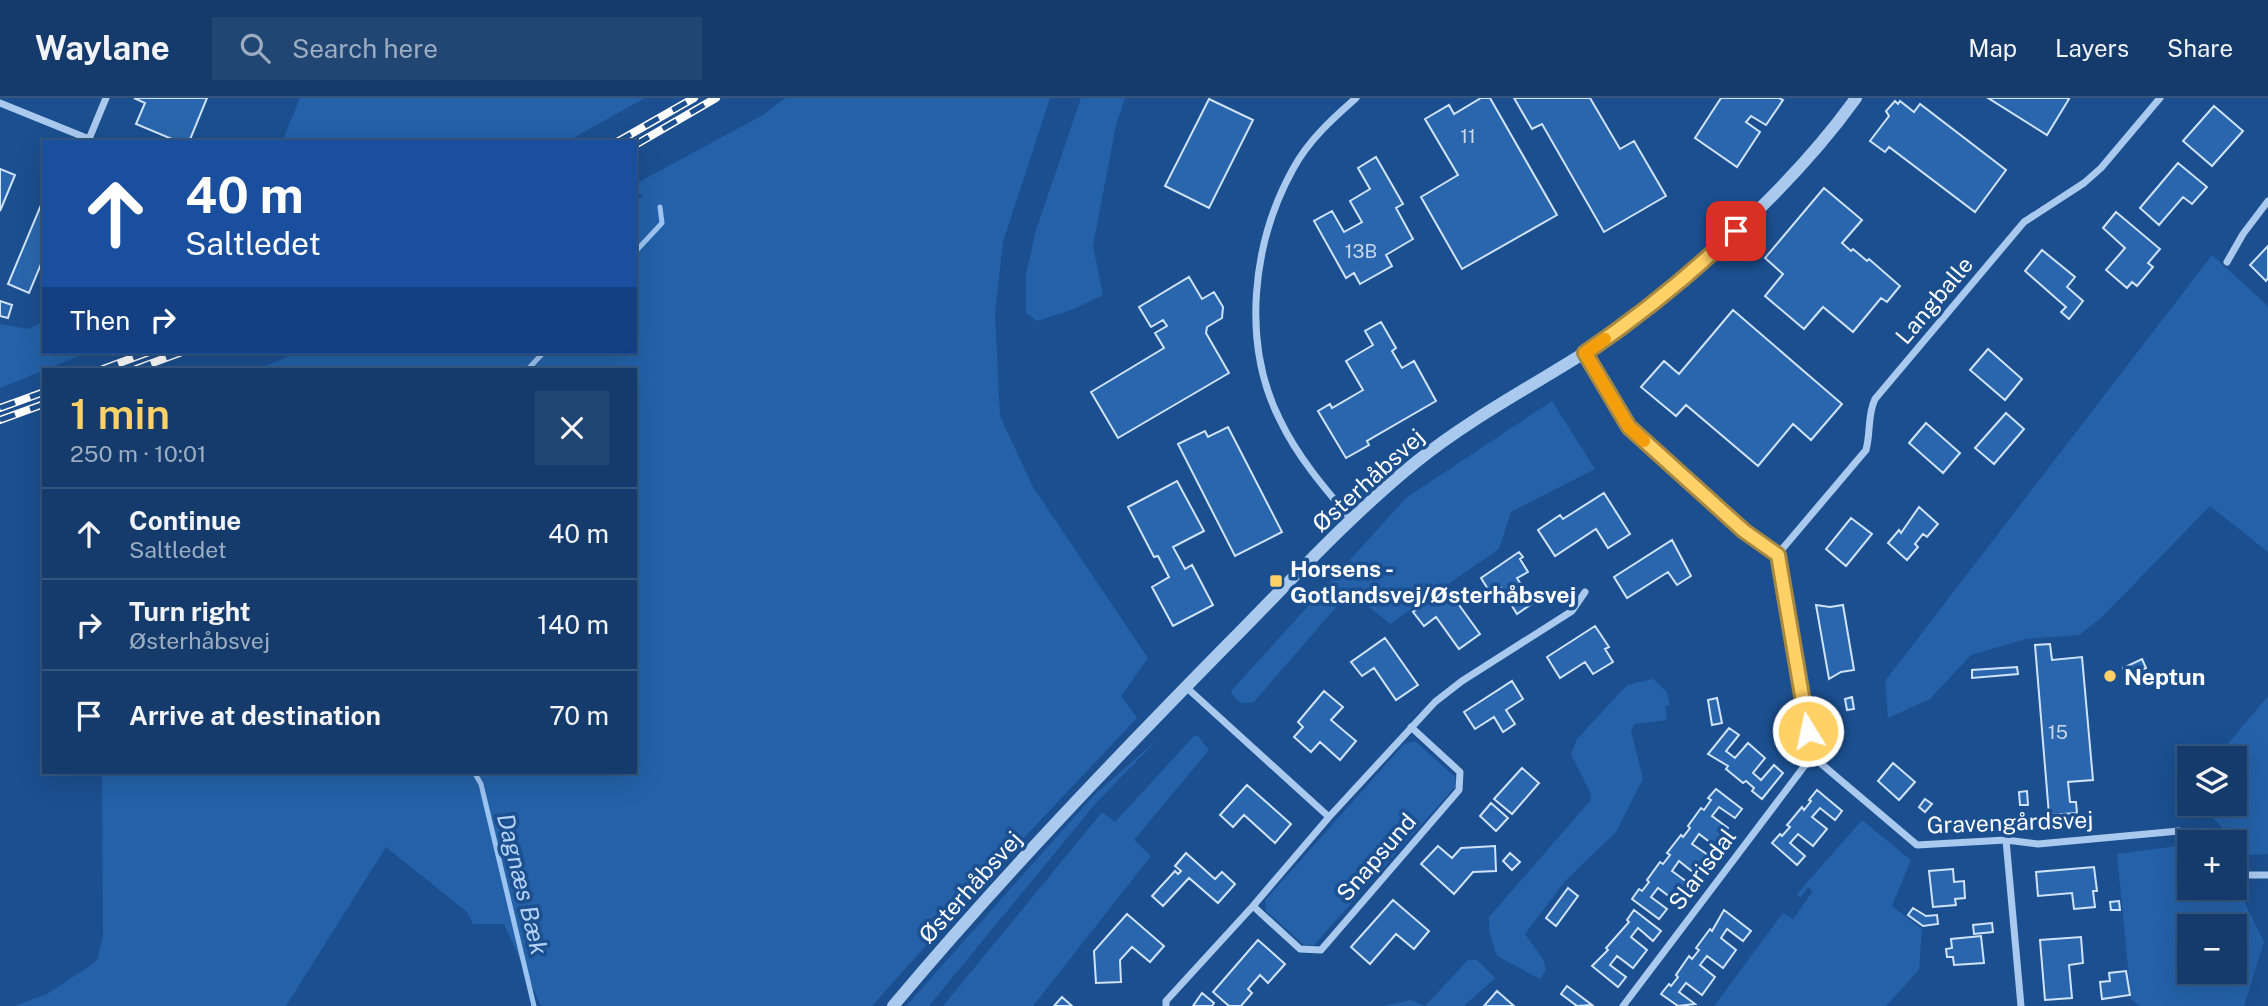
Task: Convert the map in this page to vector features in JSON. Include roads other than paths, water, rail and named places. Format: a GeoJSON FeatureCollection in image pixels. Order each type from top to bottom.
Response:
{"type":"FeatureCollection","features":[{"type":"Feature","properties":{"kind":"street"},"geometry":{"type":"LineString","coordinates":[[0,103],[89,139],[106,98]]}},
{"type":"Feature","properties":{"kind":"street"},"geometry":{"type":"LineString","coordinates":[[1351,519],[1308,466],[1279,420],[1262,371],[1256,318],[1259,268],[1270,218],[1294,168],[1325,126],[1356,98]]}},
{"type":"Feature","properties":{"kind":"street","name":"Østerhåbsvej"},"geometry":{"type":"LineString","coordinates":[[893,1006],[958,929],[1119,754],[1351,519],[1416,462],[1617,331],[1715,251],[1792,177],[1827,138],[1856,98]]}},
{"type":"Feature","properties":{"kind":"street","name":"Langballe"},"geometry":{"type":"LineString","coordinates":[[1778,555],[1866,450],[1870,437],[1869,413],[1875,399],[2024,222],[2084,183],[2101,168],[2160,98]]}},
{"type":"Feature","properties":{"kind":"street"},"geometry":{"type":"LineString","coordinates":[[2227,262],[2243,234],[2268,201]]}},
{"type":"Feature","properties":{"kind":"street"},"geometry":{"type":"LineString","coordinates":[[1585,353],[1629,427],[1744,531],[1778,555],[1812,756]]}},
{"type":"Feature","properties":{"kind":"street"},"geometry":{"type":"LineString","coordinates":[[1166,1006],[1166,1001],[1253,906],[1329,817],[1436,702],[1462,681],[1572,611],[1585,592]]}},
{"type":"Feature","properties":{"kind":"street"},"geometry":{"type":"LineString","coordinates":[[1186,687],[1329,817]]}},
{"type":"Feature","properties":{"kind":"street","name":"Snapsund"},"geometry":{"type":"LineString","coordinates":[[1253,906],[1300,949],[1321,950],[1459,790],[1460,772],[1411,727]]}},
{"type":"Feature","properties":{"kind":"street","name":"Gravengårdsvej"},"geometry":{"type":"LineString","coordinates":[[1812,756],[1917,845],[2006,840],[2038,844],[2177,831]]}},
{"type":"Feature","properties":{"kind":"street","name":"Slarisdal"},"geometry":{"type":"LineString","coordinates":[[1623,1006],[1812,756]]}},
{"type":"Feature","properties":{"kind":"street"},"geometry":{"type":"LineString","coordinates":[[2006,840],[2021,1006]]}},
{"type":"Feature","properties":{"kind":"street"},"geometry":{"type":"LineString","coordinates":[[2247,875],[2268,876]]}},
{"type":"Feature","properties":{"kind":"waterway","name":"Dagnæs Bæk"},"geometry":{"type":"LineString","coordinates":[[637,250],[662,223],[660,207]]}},
{"type":"Feature","properties":{"kind":"waterway","name":"Dagnæs Bæk"},"geometry":{"type":"LineString","coordinates":[[529,368],[542,354]]}},
{"type":"Feature","properties":{"kind":"waterway","name":"Dagnæs Bæk"},"geometry":{"type":"LineString","coordinates":[[475,774],[481,784],[534,1006]]}},
{"type":"Feature","properties":{"kind":"railway"},"geometry":{"type":"LineString","coordinates":[[620,140],[694,98]]}},
{"type":"Feature","properties":{"kind":"railway"},"geometry":{"type":"LineString","coordinates":[[637,144],[716,98]]}},
{"type":"Feature","properties":{"kind":"railway"},"geometry":{"type":"LineString","coordinates":[[106,368],[144,354]]}},
{"type":"Feature","properties":{"kind":"railway"},"geometry":{"type":"LineString","coordinates":[[139,368],[177,354]]}},
{"type":"Feature","properties":{"kind":"railway"},"geometry":{"type":"LineString","coordinates":[[0,408],[42,393]]}},
{"type":"Feature","properties":{"kind":"railway"},"geometry":{"type":"LineString","coordinates":[[0,420],[42,405]]}},
{"type":"Feature","properties":{"kind":"place","name":"Horsens - Gotlandsvej/Østerhåbsvej"},"geometry":{"type":"Point","coordinates":[1276,581]}},
{"type":"Feature","properties":{"kind":"place","name":"Neptun"},"geometry":{"type":"Point","coordinates":[2110,676]}}]}
